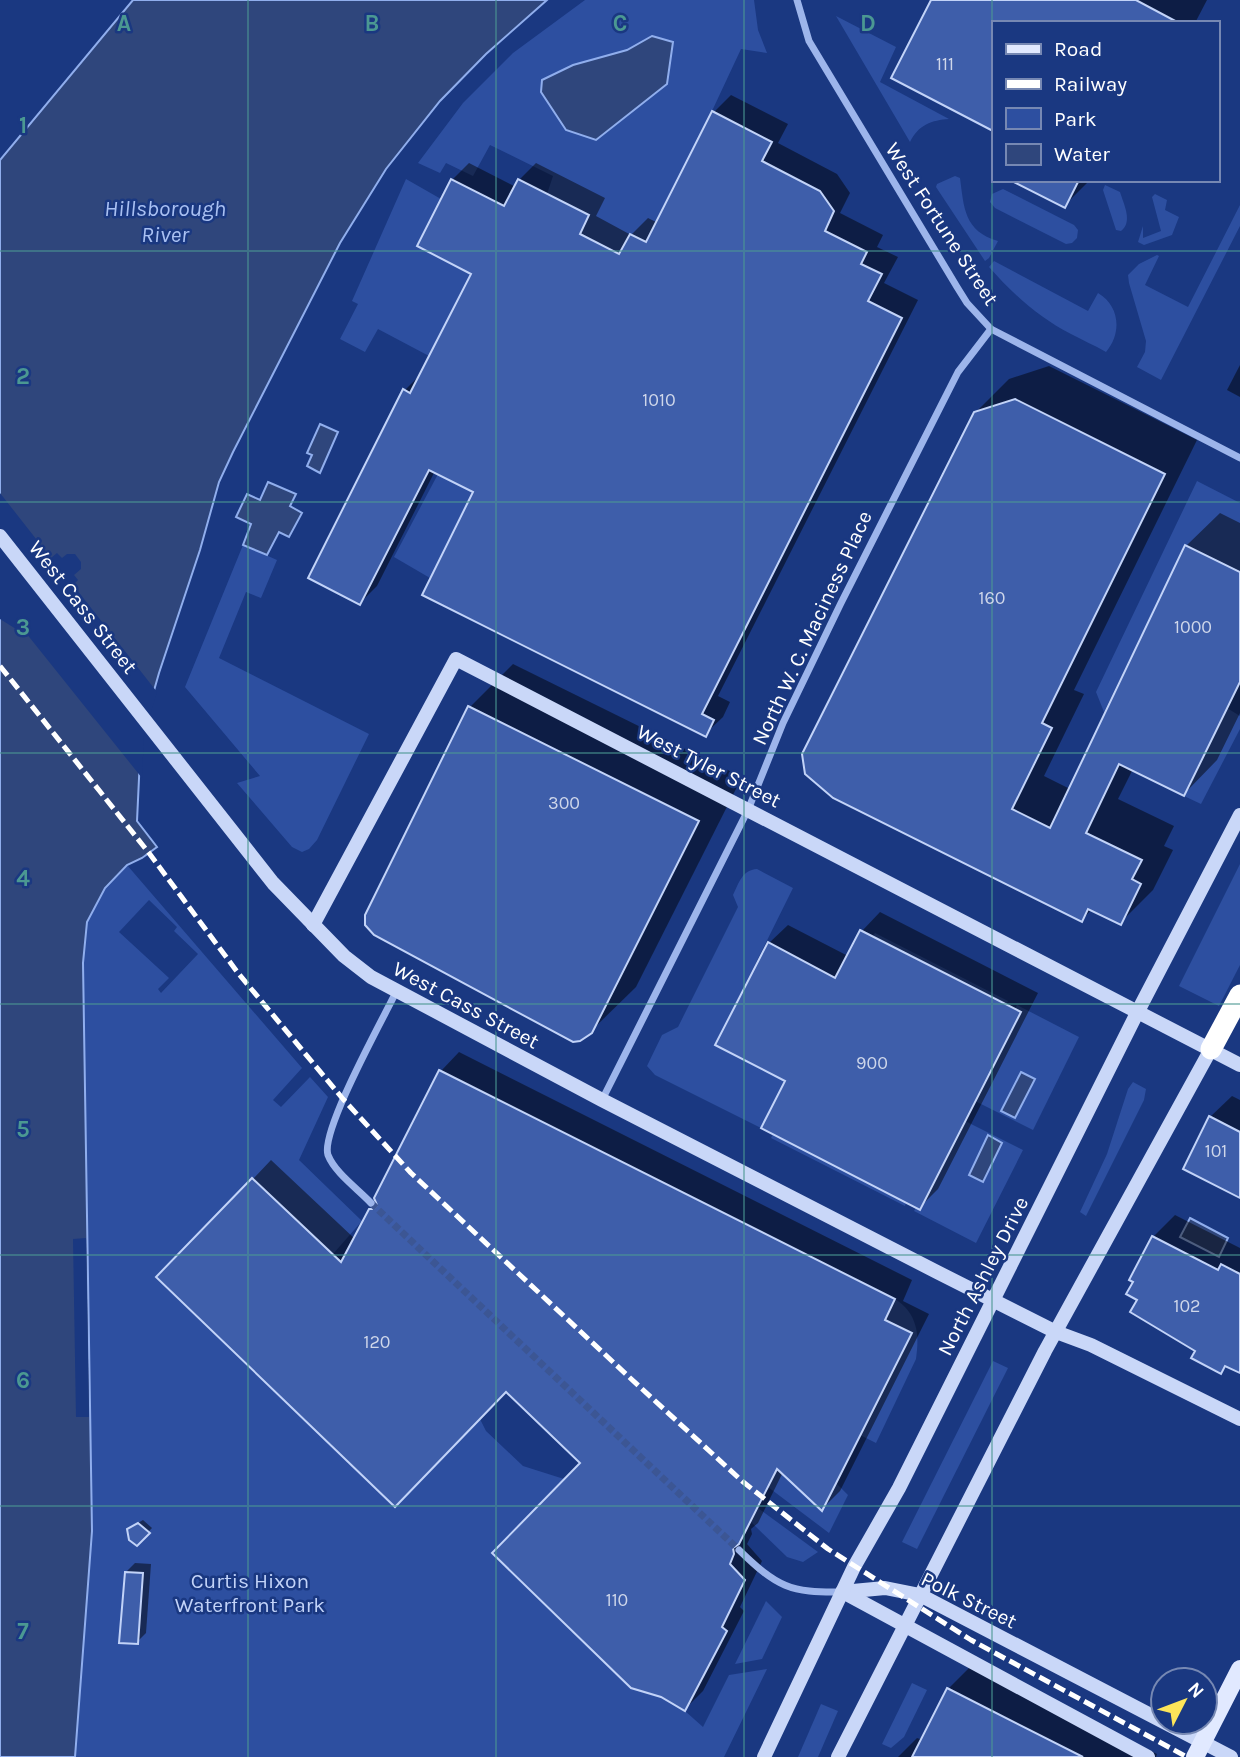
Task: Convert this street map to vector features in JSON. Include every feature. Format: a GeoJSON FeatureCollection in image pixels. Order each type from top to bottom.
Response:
{"type":"FeatureCollection","features":[{"type":"Feature","properties":{"kind":"highway"},"geometry":{"type":"LineString","coordinates":[[1211,1049],[1240,995]]}},
{"type":"Feature","properties":{"kind":"main road"},"geometry":{"type":"LineString","coordinates":[[1199,1750],[1240,1669]]}},
{"type":"Feature","properties":{"kind":"street","name":"West Fortune Street"},"geometry":{"type":"LineString","coordinates":[[797,0],[809,41],[967,303],[990,329],[1240,458]]}},
{"type":"Feature","properties":{"kind":"street","name":"North W. C. Maciness Place"},"geometry":{"type":"LineString","coordinates":[[602,1100],[748,810],[783,723],[847,591],[958,372],[990,329]]}},
{"type":"Feature","properties":{"kind":"street","name":"West Cass Street"},"geometry":{"type":"LineString","coordinates":[[0,536],[274,883],[344,956],[396,992],[602,1100],[994,1301],[1056,1332],[1091,1345],[1240,1419]]}},
{"type":"Feature","properties":{"kind":"street","name":"West Tyler Street"},"geometry":{"type":"LineString","coordinates":[[313,925],[456,659],[1240,1065]]}},
{"type":"Feature","properties":{"kind":"street","name":"North Ashley Drive"},"geometry":{"type":"LineString","coordinates":[[764,1757],[842,1592],[899,1488],[1137,1013],[1240,815]]}},
{"type":"Feature","properties":{"kind":"street"},"geometry":{"type":"LineString","coordinates":[[372,1203],[334,1165],[326,1143],[343,1099],[396,992]]}},
{"type":"Feature","properties":{"kind":"street"},"geometry":{"type":"LineString","coordinates":[[838,1757],[1056,1332],[1211,1049]]}},
{"type":"Feature","properties":{"kind":"street"},"geometry":{"type":"LineString","coordinates":[[739,1550],[754,1565],[783,1586],[807,1593],[842,1592],[1147,1757]]}},
{"type":"Feature","properties":{"kind":"street","name":"Polk Street"},"geometry":{"type":"LineString","coordinates":[[842,1592],[885,1588],[920,1595],[1199,1750],[1231,1757]]}},
{"type":"Feature","properties":{"kind":"green space"},"geometry":{"type":"Polygon","coordinates":[[[585,0],[754,0],[758,30],[767,53],[741,49],[712,111],[665,252],[630,234],[619,254],[580,234],[547,194],[553,176],[490,145],[473,176],[446,163],[440,173],[418,163],[463,103],[513,53],[585,0]],[[652,36],[627,50],[573,65],[566,130],[652,36]]]}},
{"type":"Feature","properties":{"kind":"green space"},"geometry":{"type":"Polygon","coordinates":[[[836,16],[896,47],[880,82],[949,119],[926,124],[910,142],[836,16]]]}},
{"type":"Feature","properties":{"kind":"green space"},"geometry":{"type":"Polygon","coordinates":[[[955,176],[960,178],[965,208],[972,225],[987,237],[998,241],[985,261],[936,187],[955,176]]]}},
{"type":"Feature","properties":{"kind":"green space"},"geometry":{"type":"Polygon","coordinates":[[[406,179],[441,199],[417,246],[455,266],[496,224],[429,356],[378,329],[365,352],[340,339],[358,304],[352,301],[406,179]]]}},
{"type":"Feature","properties":{"kind":"green space"},"geometry":{"type":"Polygon","coordinates":[[[1105,185],[1120,192],[1127,218],[1121,231],[1116,230],[1103,190],[1105,185]]]}},
{"type":"Feature","properties":{"kind":"green space"},"geometry":{"type":"Polygon","coordinates":[[[1003,189],[1074,225],[1078,230],[1077,238],[1066,244],[995,208],[990,202],[992,194],[1003,189]]]}},
{"type":"Feature","properties":{"kind":"green space"},"geometry":{"type":"Polygon","coordinates":[[[1155,194],[1167,200],[1165,210],[1179,217],[1172,235],[1144,245],[1138,242],[1143,226],[1143,238],[1161,231],[1152,197],[1155,194]]]}},
{"type":"Feature","properties":{"kind":"green space"},"geometry":{"type":"Polygon","coordinates":[[[1240,205],[1240,226],[1161,380],[1137,367],[1145,352],[1146,341],[1128,275],[1139,264],[1159,256],[1145,285],[1188,307],[1240,205]]]}},
{"type":"Feature","properties":{"kind":"green space"},"geometry":{"type":"Polygon","coordinates":[[[994,261],[1088,311],[1098,293],[1105,298],[1111,305],[1116,320],[1115,337],[1106,352],[1059,328],[1027,304],[989,267],[994,261]]]}},
{"type":"Feature","properties":{"kind":"green space"},"geometry":{"type":"Polygon","coordinates":[[[438,474],[473,492],[430,578],[394,557],[438,474]]]}},
{"type":"Feature","properties":{"kind":"green space"},"geometry":{"type":"Polygon","coordinates":[[[1197,481],[1240,503],[1240,572],[1185,545],[1104,712],[1096,692],[1197,481]]]}},
{"type":"Feature","properties":{"kind":"green space"},"geometry":{"type":"Polygon","coordinates":[[[243,545],[277,560],[261,598],[246,592],[219,658],[369,734],[317,840],[302,852],[292,847],[237,783],[260,776],[185,687],[243,545]]]}},
{"type":"Feature","properties":{"kind":"green space"},"geometry":{"type":"Polygon","coordinates":[[[1227,708],[1240,716],[1240,729],[1201,804],[1184,796],[1227,708]]]}},
{"type":"Feature","properties":{"kind":"green space"},"geometry":{"type":"Polygon","coordinates":[[[1240,864],[1240,965],[1219,1006],[1179,986],[1240,864]]]}},
{"type":"Feature","properties":{"kind":"green space","name":"Curtis Hixon Waterfront Park"},"geometry":{"type":"Polygon","coordinates":[[[127,865],[302,1068],[273,1100],[281,1107],[310,1077],[328,1097],[299,1160],[362,1221],[333,1254],[252,1178],[156,1278],[395,1507],[480,1419],[486,1431],[523,1466],[564,1479],[492,1554],[631,1688],[650,1694],[652,1691],[685,1711],[703,1727],[729,1675],[767,1669],[724,1757],[75,1757],[92,1531],[83,963],[87,922],[105,888],[127,865]],[[149,900],[119,932],[169,978],[158,989],[161,993],[198,954],[174,931],[177,927],[149,900]]]}},
{"type":"Feature","properties":{"kind":"green space"},"geometry":{"type":"Polygon","coordinates":[[[757,869],[793,888],[715,1045],[785,1081],[761,1128],[655,1075],[647,1066],[662,1035],[678,1027],[738,907],[733,895],[739,882],[748,872],[757,869]]]}},
{"type":"Feature","properties":{"kind":"green space"},"geometry":{"type":"Polygon","coordinates":[[[875,933],[1008,1001],[1006,1005],[873,936],[875,933]]]}},
{"type":"Feature","properties":{"kind":"green space"},"geometry":{"type":"Polygon","coordinates":[[[1017,1005],[1079,1037],[1033,1130],[975,1101],[1017,1005]]]}},
{"type":"Feature","properties":{"kind":"green space"},"geometry":{"type":"Polygon","coordinates":[[[1133,1082],[1146,1089],[1144,1100],[1086,1216],[1080,1212],[1107,1154],[1128,1089],[1133,1082]]]}},
{"type":"Feature","properties":{"kind":"green space"},"geometry":{"type":"Polygon","coordinates":[[[965,1121],[1023,1150],[976,1243],[914,1211],[965,1121]],[[988,1136],[969,1174],[983,1182],[1002,1143],[988,1136]]]}},
{"type":"Feature","properties":{"kind":"green space"},"geometry":{"type":"Polygon","coordinates":[[[773,1134],[906,1202],[905,1206],[771,1138],[773,1134]]]}},
{"type":"Feature","properties":{"kind":"green space"},"geometry":{"type":"Polygon","coordinates":[[[895,1299],[908,1311],[915,1325],[918,1341],[916,1359],[876,1443],[860,1435],[911,1333],[885,1320],[895,1299]]]}},
{"type":"Feature","properties":{"kind":"green space"},"geometry":{"type":"Polygon","coordinates":[[[993,1361],[1008,1368],[917,1549],[902,1542],[993,1361]]]}},
{"type":"Feature","properties":{"kind":"green space"},"geometry":{"type":"Polygon","coordinates":[[[777,1469],[821,1511],[836,1483],[848,1495],[829,1533],[768,1487],[777,1469]]]}},
{"type":"Feature","properties":{"kind":"green space"},"geometry":{"type":"Polygon","coordinates":[[[758,1508],[818,1552],[803,1562],[787,1557],[751,1522],[758,1508]]]}},
{"type":"Feature","properties":{"kind":"green space"},"geometry":{"type":"Polygon","coordinates":[[[766,1601],[782,1617],[762,1659],[735,1664],[766,1601]]]}},
{"type":"Feature","properties":{"kind":"green space"},"geometry":{"type":"Polygon","coordinates":[[[912,1683],[927,1690],[904,1737],[891,1748],[882,1744],[912,1683]]]}},
{"type":"Feature","properties":{"kind":"green space"},"geometry":{"type":"Polygon","coordinates":[[[821,1704],[838,1711],[818,1757],[798,1757],[821,1704]]]}},
{"type":"Feature","properties":{"kind":"water","name":"Hillsborough River"},"geometry":{"type":"Polygon","coordinates":[[[133,0],[547,0],[486,54],[440,101],[386,169],[340,243],[219,482],[200,550],[159,673],[141,736],[137,821],[157,847],[127,865],[105,888],[87,922],[83,963],[92,1531],[75,1757],[0,1757],[0,160],[133,0]]]}},
{"type":"Feature","properties":{"kind":"water"},"geometry":{"type":"Polygon","coordinates":[[[652,36],[673,42],[667,84],[596,140],[566,130],[541,92],[542,80],[573,65],[627,50],[652,36]]]}},
{"type":"Feature","properties":{"kind":"water"},"geometry":{"type":"Polygon","coordinates":[[[320,424],[338,432],[320,473],[307,466],[312,455],[307,453],[320,424]]]}},
{"type":"Feature","properties":{"kind":"water"},"geometry":{"type":"Polygon","coordinates":[[[268,482],[296,494],[290,506],[302,513],[289,537],[279,532],[267,555],[243,545],[251,524],[236,517],[247,494],[260,500],[268,482]]]}},
{"type":"Feature","properties":{"kind":"water"},"geometry":{"type":"Polygon","coordinates":[[[1021,1072],[1035,1079],[1015,1118],[1001,1111],[1021,1072]]]}},
{"type":"Feature","properties":{"kind":"water"},"geometry":{"type":"Polygon","coordinates":[[[988,1135],[1002,1143],[983,1182],[969,1175],[988,1135]]]}},
{"type":"Feature","properties":{"kind":"water"},"geometry":{"type":"Polygon","coordinates":[[[1190,1218],[1228,1238],[1219,1257],[1180,1237],[1190,1218]]]}},
{"type":"Feature","properties":{"kind":"pier"},"geometry":{"type":"Polygon","coordinates":[[[0,493],[51,558],[57,553],[62,558],[67,554],[75,554],[81,562],[81,569],[74,575],[78,580],[73,585],[157,692],[144,736],[142,778],[22,628],[16,629],[0,619],[0,493]]]}},
{"type":"Feature","properties":{"kind":"pier"},"geometry":{"type":"Polygon","coordinates":[[[86,1238],[89,1417],[76,1417],[73,1239],[86,1238]]]}},
{"type":"Feature","properties":{"kind":"building"},"geometry":{"type":"Polygon","coordinates":[[[931,0],[1136,0],[1175,21],[992,21],[992,130],[891,78],[931,0]]]}},
{"type":"Feature","properties":{"kind":"building"},"geometry":{"type":"Polygon","coordinates":[[[712,111],[772,142],[762,161],[820,191],[834,211],[825,231],[867,252],[861,264],[882,274],[868,301],[902,318],[702,714],[714,720],[706,737],[422,595],[473,492],[429,470],[360,605],[308,578],[403,389],[410,393],[471,274],[417,246],[451,179],[504,206],[518,179],[589,215],[580,234],[619,254],[630,234],[646,242],[712,111]]]}},
{"type":"Feature","properties":{"kind":"building"},"geometry":{"type":"Polygon","coordinates":[[[1014,182],[1078,182],[1065,208],[1014,182]]]}},
{"type":"Feature","properties":{"kind":"building"},"geometry":{"type":"Polygon","coordinates":[[[1015,399],[1165,474],[1042,723],[1052,728],[1012,809],[1050,828],[1185,545],[1240,572],[1240,682],[1184,796],[1119,764],[1086,833],[1142,860],[1132,879],[1141,884],[1121,925],[1088,909],[1082,922],[833,798],[805,774],[802,754],[974,412],[1015,399]]]}},
{"type":"Feature","properties":{"kind":"building"},"geometry":{"type":"Polygon","coordinates":[[[468,706],[699,821],[592,1033],[580,1041],[573,1042],[374,935],[365,925],[365,915],[468,706]]]}},
{"type":"Feature","properties":{"kind":"building"},"geometry":{"type":"Polygon","coordinates":[[[860,930],[1021,1012],[920,1210],[761,1128],[785,1081],[715,1045],[768,942],[835,978],[860,930]]]}},
{"type":"Feature","properties":{"kind":"building"},"geometry":{"type":"Polygon","coordinates":[[[439,1070],[895,1299],[885,1320],[912,1333],[822,1511],[777,1469],[739,1544],[733,1548],[730,1564],[745,1580],[722,1627],[727,1631],[685,1711],[661,1697],[631,1688],[492,1553],[580,1463],[506,1392],[395,1507],[156,1277],[252,1178],[341,1262],[369,1209],[377,1205],[374,1198],[439,1070]]]}},
{"type":"Feature","properties":{"kind":"building"},"geometry":{"type":"Polygon","coordinates":[[[1209,1116],[1240,1132],[1240,1198],[1183,1169],[1209,1116]]]}},
{"type":"Feature","properties":{"kind":"building"},"geometry":{"type":"Polygon","coordinates":[[[1152,1236],[1218,1270],[1221,1264],[1240,1274],[1240,1373],[1225,1366],[1221,1374],[1191,1358],[1195,1351],[1130,1312],[1137,1300],[1126,1294],[1133,1282],[1129,1280],[1152,1236]]]}},
{"type":"Feature","properties":{"kind":"building"},"geometry":{"type":"Polygon","coordinates":[[[138,1523],[150,1533],[137,1546],[129,1540],[127,1529],[138,1523]]]}},
{"type":"Feature","properties":{"kind":"building"},"geometry":{"type":"Polygon","coordinates":[[[125,1572],[143,1573],[138,1644],[119,1643],[125,1572]]]}},
{"type":"Feature","properties":{"kind":"building"},"geometry":{"type":"Polygon","coordinates":[[[947,1688],[1083,1757],[912,1757],[947,1688]]]}},
{"type":"Feature","properties":{"kind":"tunnel"},"geometry":{"type":"LineString","coordinates":[[371,1203],[739,1550]]}},
{"type":"Feature","properties":{"kind":"railway"},"geometry":{"type":"LineString","coordinates":[[0,666],[149,853],[238,973],[343,1099],[411,1173],[742,1481],[828,1549],[971,1640],[1187,1757]]}}]}
